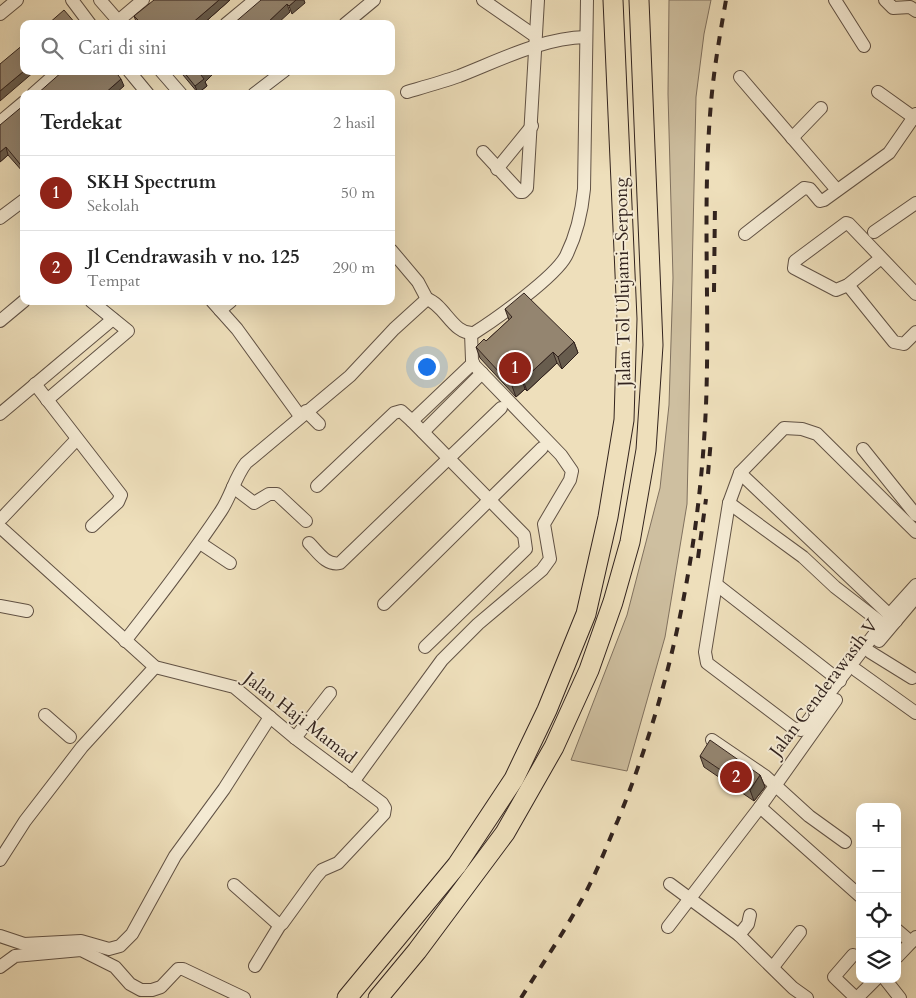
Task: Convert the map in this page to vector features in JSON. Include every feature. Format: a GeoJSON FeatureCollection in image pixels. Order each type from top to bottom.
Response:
{"type":"FeatureCollection","features":[{"type":"Feature","properties":{"kind":"highway","name":"Jalan Tol Ulujami–Serpong"},"geometry":{"type":"LineString","coordinates":[[347,998],[457,866],[514,779],[547,710],[586,614],[608,517],[624,420],[627,319],[613,0]]}},
{"type":"Feature","properties":{"kind":"highway","name":"Jalan Tol Ulujami–Serpong"},"geometry":{"type":"LineString","coordinates":[[378,998],[417,951],[505,833],[554,747],[589,670],[613,602],[630,542],[646,450],[653,345],[640,0]]}},
{"type":"Feature","properties":{"kind":"street"},"geometry":{"type":"LineString","coordinates":[[0,14],[16,0]]}},
{"type":"Feature","properties":{"kind":"street"},"geometry":{"type":"LineString","coordinates":[[72,0],[87,20]]}},
{"type":"Feature","properties":{"kind":"street"},"geometry":{"type":"LineString","coordinates":[[100,0],[118,20]]}},
{"type":"Feature","properties":{"kind":"street"},"geometry":{"type":"LineString","coordinates":[[122,20],[143,0]]}},
{"type":"Feature","properties":{"kind":"street"},"geometry":{"type":"LineString","coordinates":[[231,20],[255,0]]}},
{"type":"Feature","properties":{"kind":"street"},"geometry":{"type":"LineString","coordinates":[[350,20],[374,0]]}},
{"type":"Feature","properties":{"kind":"street"},"geometry":{"type":"LineString","coordinates":[[483,0],[535,41]]}},
{"type":"Feature","properties":{"kind":"street"},"geometry":{"type":"LineString","coordinates":[[483,152],[520,192],[527,188],[538,0]]}},
{"type":"Feature","properties":{"kind":"street"},"geometry":{"type":"LineString","coordinates":[[395,255],[418,282],[427,299],[435,302],[460,329],[471,333],[481,328],[538,284],[566,256],[583,204],[587,0]]}},
{"type":"Feature","properties":{"kind":"street"},"geometry":{"type":"LineString","coordinates":[[835,0],[864,46]]}},
{"type":"Feature","properties":{"kind":"street"},"geometry":{"type":"LineString","coordinates":[[885,0],[893,8],[910,8],[916,11]]}},
{"type":"Feature","properties":{"kind":"street"},"geometry":{"type":"LineString","coordinates":[[407,92],[456,77],[535,41],[586,37]]}},
{"type":"Feature","properties":{"kind":"street"},"geometry":{"type":"LineString","coordinates":[[38,90],[54,75]]}},
{"type":"Feature","properties":{"kind":"street"},"geometry":{"type":"LineString","coordinates":[[132,75],[145,90]]}},
{"type":"Feature","properties":{"kind":"street"},"geometry":{"type":"LineString","coordinates":[[166,75],[178,90]]}},
{"type":"Feature","properties":{"kind":"street"},"geometry":{"type":"LineString","coordinates":[[259,90],[279,75]]}},
{"type":"Feature","properties":{"kind":"street"},"geometry":{"type":"LineString","coordinates":[[740,77],[837,190]]}},
{"type":"Feature","properties":{"kind":"street"},"geometry":{"type":"LineString","coordinates":[[745,234],[804,188],[810,189],[820,201],[889,153],[916,117],[878,92]]}},
{"type":"Feature","properties":{"kind":"street"},"geometry":{"type":"LineString","coordinates":[[0,122],[20,105]]}},
{"type":"Feature","properties":{"kind":"street"},"geometry":{"type":"LineString","coordinates":[[792,138],[821,108]]}},
{"type":"Feature","properties":{"kind":"street"},"geometry":{"type":"LineString","coordinates":[[497,168],[532,126]]}},
{"type":"Feature","properties":{"kind":"street"},"geometry":{"type":"LineString","coordinates":[[0,218],[20,203]]}},
{"type":"Feature","properties":{"kind":"street"},"geometry":{"type":"LineString","coordinates":[[874,232],[916,203]]}},
{"type":"Feature","properties":{"kind":"street"},"geometry":{"type":"LineString","coordinates":[[881,258],[848,285],[836,290],[830,289],[794,268],[795,261],[846,223],[853,225],[881,258],[916,294]]}},
{"type":"Feature","properties":{"kind":"street"},"geometry":{"type":"LineString","coordinates":[[848,285],[894,342],[904,344],[916,332]]}},
{"type":"Feature","properties":{"kind":"street"},"geometry":{"type":"LineString","coordinates":[[125,641],[200,543],[224,508],[246,463],[350,376],[394,329],[427,299]]}},
{"type":"Feature","properties":{"kind":"street"},"geometry":{"type":"LineString","coordinates":[[0,321],[20,304]]}},
{"type":"Feature","properties":{"kind":"street"},"geometry":{"type":"LineString","coordinates":[[47,400],[128,331],[96,305]]}},
{"type":"Feature","properties":{"kind":"street"},"geometry":{"type":"LineString","coordinates":[[216,306],[237,329],[303,414],[318,424]]}},
{"type":"Feature","properties":{"kind":"street"},"geometry":{"type":"LineString","coordinates":[[1,411],[113,319]]}},
{"type":"Feature","properties":{"kind":"street"},"geometry":{"type":"LineString","coordinates":[[353,782],[442,660],[478,624],[542,570],[550,559],[544,524],[570,480],[572,471],[561,455],[473,363],[471,333]]}},
{"type":"Feature","properties":{"kind":"street"},"geometry":{"type":"LineString","coordinates":[[412,421],[473,363]]}},
{"type":"Feature","properties":{"kind":"street"},"geometry":{"type":"LineString","coordinates":[[423,432],[482,373]]}},
{"type":"Feature","properties":{"kind":"street"},"geometry":{"type":"LineString","coordinates":[[34,384],[121,495],[118,502],[92,526]]}},
{"type":"Feature","properties":{"kind":"street"},"geometry":{"type":"LineString","coordinates":[[309,543],[327,562],[333,564],[340,563],[501,408]]}},
{"type":"Feature","properties":{"kind":"street"},"geometry":{"type":"LineString","coordinates":[[317,486],[394,413],[401,411],[524,535],[526,549],[425,647]]}},
{"type":"Feature","properties":{"kind":"street"},"geometry":{"type":"LineString","coordinates":[[916,532],[817,434],[802,429],[784,428],[740,474],[729,503],[705,652],[706,663],[798,730],[804,728],[889,622],[916,585]]}},
{"type":"Feature","properties":{"kind":"street"},"geometry":{"type":"LineString","coordinates":[[0,860],[77,743],[155,667],[125,641],[1,522],[77,439]]}},
{"type":"Feature","properties":{"kind":"street"},"geometry":{"type":"LineString","coordinates":[[384,604],[542,448]]}},
{"type":"Feature","properties":{"kind":"street"},"geometry":{"type":"LineString","coordinates":[[863,449],[916,515]]}},
{"type":"Feature","properties":{"kind":"street"},"geometry":{"type":"LineString","coordinates":[[740,474],[862,589],[889,622]]}},
{"type":"Feature","properties":{"kind":"street"},"geometry":{"type":"LineString","coordinates":[[233,487],[254,503],[269,494],[277,494],[306,521]]}},
{"type":"Feature","properties":{"kind":"street"},"geometry":{"type":"LineString","coordinates":[[729,503],[802,557],[835,587],[889,622]]}},
{"type":"Feature","properties":{"kind":"street"},"geometry":{"type":"LineString","coordinates":[[200,543],[230,563]]}},
{"type":"Feature","properties":{"kind":"street"},"geometry":{"type":"LineString","coordinates":[[802,557],[815,543]]}},
{"type":"Feature","properties":{"kind":"street"},"geometry":{"type":"LineString","coordinates":[[717,585],[840,681]]}},
{"type":"Feature","properties":{"kind":"street"},"geometry":{"type":"LineString","coordinates":[[853,600],[862,589]]}},
{"type":"Feature","properties":{"kind":"street","name":"Jalan Cenderawasih V"},"geometry":{"type":"LineString","coordinates":[[668,927],[760,807],[774,784],[870,652],[889,622],[915,600]]}},
{"type":"Feature","properties":{"kind":"street"},"geometry":{"type":"LineString","coordinates":[[0,606],[27,611]]}},
{"type":"Feature","properties":{"kind":"street"},"geometry":{"type":"LineString","coordinates":[[870,652],[912,678]]}},
{"type":"Feature","properties":{"kind":"street","name":"Jalan Haji Mamad"},"geometry":{"type":"LineString","coordinates":[[155,667],[234,687],[295,738],[382,803],[385,808],[384,814],[338,863],[322,870],[280,925]]}},
{"type":"Feature","properties":{"kind":"street"},"geometry":{"type":"LineString","coordinates":[[856,670],[916,713]]}},
{"type":"Feature","properties":{"kind":"street"},"geometry":{"type":"LineString","coordinates":[[295,738],[330,694]]}},
{"type":"Feature","properties":{"kind":"street"},"geometry":{"type":"LineString","coordinates":[[46,715],[77,743]]}},
{"type":"Feature","properties":{"kind":"street"},"geometry":{"type":"LineString","coordinates":[[0,936],[24,944],[81,941],[109,949],[120,946],[132,934],[175,856],[224,789],[270,717]]}},
{"type":"Feature","properties":{"kind":"street"},"geometry":{"type":"LineString","coordinates":[[712,740],[765,776],[809,816],[845,842]]}},
{"type":"Feature","properties":{"kind":"street"},"geometry":{"type":"LineString","coordinates":[[760,807],[857,893]]}},
{"type":"Feature","properties":{"kind":"street"},"geometry":{"type":"LineString","coordinates":[[670,884],[739,935],[807,998]]}},
{"type":"Feature","properties":{"kind":"street"},"geometry":{"type":"LineString","coordinates":[[234,885],[280,925],[255,966]]}},
{"type":"Feature","properties":{"kind":"street"},"geometry":{"type":"LineString","coordinates":[[739,935],[748,924],[750,915]]}},
{"type":"Feature","properties":{"kind":"street"},"geometry":{"type":"LineString","coordinates":[[773,967],[800,932]]}},
{"type":"Feature","properties":{"kind":"street"},"geometry":{"type":"LineString","coordinates":[[901,932],[914,940],[901,952]]}},
{"type":"Feature","properties":{"kind":"street"},"geometry":{"type":"LineString","coordinates":[[0,967],[15,956],[81,950],[114,967],[130,984],[141,990],[152,990],[161,986],[174,972],[183,969],[244,998]]}},
{"type":"Feature","properties":{"kind":"street"},"geometry":{"type":"LineString","coordinates":[[388,998],[417,951]]}},
{"type":"Feature","properties":{"kind":"street"},"geometry":{"type":"LineString","coordinates":[[853,955],[834,977],[856,998],[872,983]]}},
{"type":"Feature","properties":{"kind":"street"},"geometry":{"type":"LineString","coordinates":[[888,983],[900,998]]}},
{"type":"Feature","properties":{"kind":"shaded area"},"geometry":{"type":"Polygon","coordinates":[[[669,0],[711,0],[704,34],[696,97],[687,504],[665,637],[627,771],[571,760],[627,615],[660,488],[669,405],[673,278],[668,94],[669,0]]]}},
{"type":"Feature","properties":{"kind":"building"},"geometry":{"type":"Polygon","coordinates":[[[154,0],[219,0],[196,20],[138,20],[134,16],[154,0]]]}},
{"type":"Feature","properties":{"kind":"building"},"geometry":{"type":"Polygon","coordinates":[[[261,0],[296,0],[289,6],[287,4],[270,20],[238,20],[261,0]]]}},
{"type":"Feature","properties":{"kind":"building"},"geometry":{"type":"Polygon","coordinates":[[[64,10],[73,20],[53,20],[64,10]]]}},
{"type":"Feature","properties":{"kind":"building"},"geometry":{"type":"Polygon","coordinates":[[[20,47],[20,74],[0,91],[0,64],[20,47]]]}},
{"type":"Feature","properties":{"kind":"building"},"geometry":{"type":"Polygon","coordinates":[[[58,75],[118,75],[121,79],[109,90],[42,90],[58,75]]]}},
{"type":"Feature","properties":{"kind":"building"},"geometry":{"type":"Polygon","coordinates":[[[186,75],[201,75],[204,79],[195,86],[186,75]]]}},
{"type":"Feature","properties":{"kind":"building"},"geometry":{"type":"Polygon","coordinates":[[[20,108],[20,164],[6,147],[0,152],[0,125],[20,108]]]}},
{"type":"Feature","properties":{"kind":"building"},"geometry":{"type":"Polygon","coordinates":[[[524,293],[574,342],[558,357],[553,352],[523,380],[521,377],[512,386],[476,347],[484,339],[486,341],[512,317],[505,309],[524,293]]]}},
{"type":"Feature","properties":{"kind":"building"},"geometry":{"type":"Polygon","coordinates":[[[710,740],[760,775],[750,790],[700,756],[710,740]]]}},
{"type":"Feature","properties":{"kind":"railway"},"geometry":{"type":"LineString","coordinates":[[521,998],[567,926],[596,871],[618,820],[654,719],[680,616],[690,564],[703,458],[707,367],[708,141],[714,77],[726,0]]}},
{"type":"Feature","properties":{"kind":"railway"},"geometry":{"type":"LineString","coordinates":[[714,292],[715,202]]}},
{"type":"Feature","properties":{"kind":"railway"},"geometry":{"type":"LineString","coordinates":[[708,474],[711,439]]}},
{"type":"Feature","properties":{"kind":"railway"},"geometry":{"type":"LineString","coordinates":[[698,558],[706,499]]}},
{"type":"Feature","properties":{"kind":"place","name":"SKH Spectrum"},"geometry":{"type":"Point","coordinates":[515,368]}},
{"type":"Feature","properties":{"kind":"place","name":"Jl Cendrawasih v no. 125"},"geometry":{"type":"Point","coordinates":[736,777]}}]}
